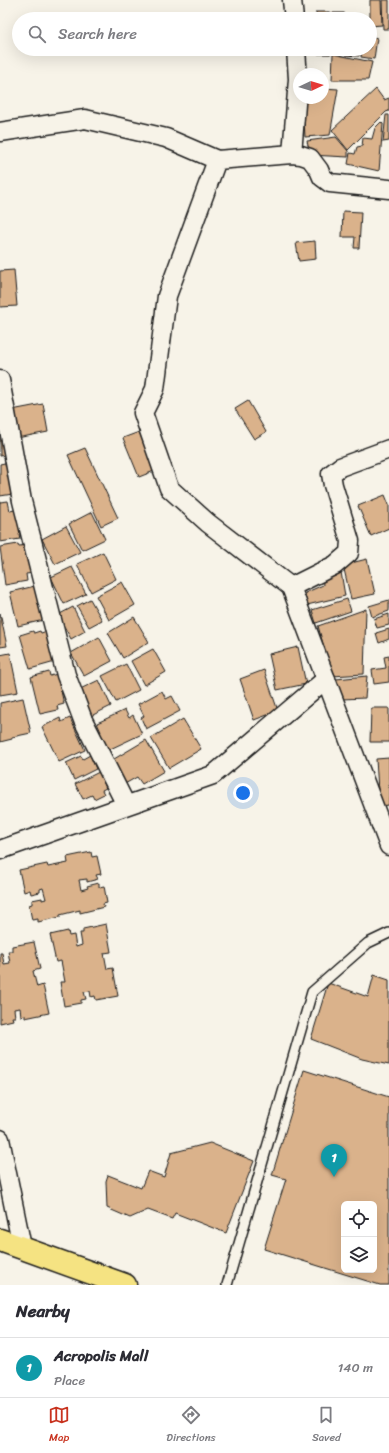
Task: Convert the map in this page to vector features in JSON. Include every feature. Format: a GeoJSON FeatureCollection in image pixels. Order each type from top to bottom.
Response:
{"type":"FeatureCollection","features":[{"type":"Feature","properties":{"kind":"main road"},"geometry":{"type":"LineString","coordinates":[[0,1240],[125,1285]]}},
{"type":"Feature","properties":{"kind":"street"},"geometry":{"type":"LineString","coordinates":[[292,0],[293,12]]}},
{"type":"Feature","properties":{"kind":"street"},"geometry":{"type":"LineString","coordinates":[[292,154],[298,79],[296,56]]}},
{"type":"Feature","properties":{"kind":"street"},"geometry":{"type":"LineString","coordinates":[[0,132],[85,119],[166,138],[217,160],[292,154],[301,155],[310,158],[322,176],[330,183],[389,189]]}},
{"type":"Feature","properties":{"kind":"street"},"geometry":{"type":"LineString","coordinates":[[217,160],[167,296],[156,389],[144,413],[168,488],[208,523],[291,587],[389,846]]}},
{"type":"Feature","properties":{"kind":"street"},"geometry":{"type":"LineString","coordinates":[[0,380],[22,501],[66,675],[83,720],[126,805]]}},
{"type":"Feature","properties":{"kind":"street"},"geometry":{"type":"LineString","coordinates":[[291,587],[335,565],[349,553],[350,541],[331,474],[340,467],[389,449]]}},
{"type":"Feature","properties":{"kind":"street"},"geometry":{"type":"LineString","coordinates":[[0,850],[213,775],[326,679]]}},
{"type":"Feature","properties":{"kind":"street"},"geometry":{"type":"LineString","coordinates":[[0,1139],[22,1248]]}},
{"type":"Feature","properties":{"kind":"lane"},"geometry":{"type":"LineString","coordinates":[[227,1285],[312,992],[368,943],[389,933]]}},
{"type":"Feature","properties":{"kind":"building"},"geometry":{"type":"Polygon","coordinates":[[[370,0],[381,0],[382,25],[377,25],[377,12],[370,12],[370,0]]]}},
{"type":"Feature","properties":{"kind":"building"},"geometry":{"type":"Polygon","coordinates":[[[382,0],[389,0],[389,29],[383,29],[382,0]]]}},
{"type":"Feature","properties":{"kind":"building"},"geometry":{"type":"Polygon","coordinates":[[[333,56],[343,56],[372,62],[368,80],[332,80],[333,56]]]}},
{"type":"Feature","properties":{"kind":"building"},"geometry":{"type":"Polygon","coordinates":[[[361,56],[374,56],[374,59],[361,56]]]}},
{"type":"Feature","properties":{"kind":"building"},"geometry":{"type":"Polygon","coordinates":[[[329,88],[338,89],[330,135],[305,137],[303,104],[329,104],[329,88]]]}},
{"type":"Feature","properties":{"kind":"building"},"geometry":{"type":"Polygon","coordinates":[[[376,89],[384,100],[389,98],[389,111],[386,112],[348,150],[332,130],[376,89]]]}},
{"type":"Feature","properties":{"kind":"building"},"geometry":{"type":"Polygon","coordinates":[[[386,115],[389,115],[389,141],[383,142],[386,115]]]}},
{"type":"Feature","properties":{"kind":"building"},"geometry":{"type":"Polygon","coordinates":[[[381,122],[383,124],[379,171],[348,164],[350,153],[355,154],[357,147],[362,146],[363,138],[372,139],[375,128],[381,122]]]}},
{"type":"Feature","properties":{"kind":"building"},"geometry":{"type":"Polygon","coordinates":[[[336,137],[348,151],[348,157],[310,155],[307,141],[336,137]]]}},
{"type":"Feature","properties":{"kind":"building"},"geometry":{"type":"Polygon","coordinates":[[[343,211],[361,212],[359,248],[354,248],[355,237],[342,237],[343,211]]]}},
{"type":"Feature","properties":{"kind":"building"},"geometry":{"type":"Polygon","coordinates":[[[315,241],[316,259],[299,261],[296,243],[315,241]]]}},
{"type":"Feature","properties":{"kind":"building"},"geometry":{"type":"Polygon","coordinates":[[[14,270],[17,306],[0,307],[0,271],[14,270]]]}},
{"type":"Feature","properties":{"kind":"building"},"geometry":{"type":"Polygon","coordinates":[[[248,401],[266,432],[254,439],[235,409],[248,401]]]}},
{"type":"Feature","properties":{"kind":"building"},"geometry":{"type":"Polygon","coordinates":[[[43,404],[48,432],[17,438],[12,410],[43,404]]]}},
{"type":"Feature","properties":{"kind":"building"},"geometry":{"type":"Polygon","coordinates":[[[4,432],[7,455],[0,456],[0,433],[4,432]]]}},
{"type":"Feature","properties":{"kind":"building"},"geometry":{"type":"Polygon","coordinates":[[[139,432],[144,444],[147,442],[154,471],[139,477],[123,438],[139,432]]]}},
{"type":"Feature","properties":{"kind":"building"},"geometry":{"type":"Polygon","coordinates":[[[85,448],[118,518],[101,526],[68,455],[85,448]]]}},
{"type":"Feature","properties":{"kind":"building"},"geometry":{"type":"Polygon","coordinates":[[[9,462],[13,494],[0,496],[0,464],[9,462]]]}},
{"type":"Feature","properties":{"kind":"building"},"geometry":{"type":"Polygon","coordinates":[[[385,495],[389,505],[389,528],[371,536],[358,506],[385,495]]]}},
{"type":"Feature","properties":{"kind":"building"},"geometry":{"type":"Polygon","coordinates":[[[8,501],[10,511],[19,509],[23,533],[19,534],[20,539],[0,542],[0,502],[8,501]]]}},
{"type":"Feature","properties":{"kind":"building"},"geometry":{"type":"Polygon","coordinates":[[[92,512],[105,539],[82,550],[69,524],[92,512]]]}},
{"type":"Feature","properties":{"kind":"building"},"geometry":{"type":"Polygon","coordinates":[[[66,526],[80,552],[55,564],[42,539],[66,526]]]}},
{"type":"Feature","properties":{"kind":"building"},"geometry":{"type":"Polygon","coordinates":[[[18,544],[19,546],[29,545],[34,573],[26,574],[27,581],[5,585],[0,547],[18,544]]]}},
{"type":"Feature","properties":{"kind":"building"},"geometry":{"type":"Polygon","coordinates":[[[103,552],[116,579],[91,592],[77,564],[103,552]]]}},
{"type":"Feature","properties":{"kind":"building"},"geometry":{"type":"Polygon","coordinates":[[[367,559],[375,594],[351,599],[343,565],[367,559]]]}},
{"type":"Feature","properties":{"kind":"building"},"geometry":{"type":"Polygon","coordinates":[[[340,566],[345,596],[307,605],[305,593],[323,585],[322,576],[340,566]]]}},
{"type":"Feature","properties":{"kind":"building"},"geometry":{"type":"Polygon","coordinates":[[[72,567],[86,594],[64,604],[51,577],[72,567]]]}},
{"type":"Feature","properties":{"kind":"building"},"geometry":{"type":"Polygon","coordinates":[[[122,582],[135,605],[109,620],[96,596],[122,582]]]}},
{"type":"Feature","properties":{"kind":"building"},"geometry":{"type":"Polygon","coordinates":[[[35,586],[44,620],[18,626],[10,592],[35,586]]]}},
{"type":"Feature","properties":{"kind":"building"},"geometry":{"type":"Polygon","coordinates":[[[90,599],[102,620],[89,627],[77,606],[90,599]]]}},
{"type":"Feature","properties":{"kind":"building"},"geometry":{"type":"Polygon","coordinates":[[[347,599],[351,611],[316,623],[312,610],[347,599]]]}},
{"type":"Feature","properties":{"kind":"building"},"geometry":{"type":"Polygon","coordinates":[[[389,600],[389,611],[372,617],[369,606],[389,600]]]}},
{"type":"Feature","properties":{"kind":"building"},"geometry":{"type":"Polygon","coordinates":[[[73,607],[85,631],[71,639],[58,615],[73,607]]]}},
{"type":"Feature","properties":{"kind":"building"},"geometry":{"type":"Polygon","coordinates":[[[366,609],[364,674],[332,676],[318,626],[366,609]]]}},
{"type":"Feature","properties":{"kind":"building"},"geometry":{"type":"Polygon","coordinates":[[[0,613],[7,646],[0,647],[0,613]]]}},
{"type":"Feature","properties":{"kind":"building"},"geometry":{"type":"Polygon","coordinates":[[[389,614],[389,625],[377,628],[374,619],[389,614]]]}},
{"type":"Feature","properties":{"kind":"building"},"geometry":{"type":"Polygon","coordinates":[[[134,617],[149,642],[123,658],[108,633],[134,617]]]}},
{"type":"Feature","properties":{"kind":"building"},"geometry":{"type":"Polygon","coordinates":[[[389,629],[389,639],[379,643],[376,633],[389,629]]]}},
{"type":"Feature","properties":{"kind":"building"},"geometry":{"type":"Polygon","coordinates":[[[33,631],[34,633],[40,631],[41,633],[47,631],[55,662],[30,669],[20,635],[33,631]]]}},
{"type":"Feature","properties":{"kind":"building"},"geometry":{"type":"Polygon","coordinates":[[[99,637],[112,661],[84,676],[71,653],[99,637]]]}},
{"type":"Feature","properties":{"kind":"building"},"geometry":{"type":"Polygon","coordinates":[[[298,647],[306,684],[277,690],[269,654],[298,647]]]}},
{"type":"Feature","properties":{"kind":"building"},"geometry":{"type":"Polygon","coordinates":[[[153,649],[166,672],[144,685],[131,661],[153,649]]]}},
{"type":"Feature","properties":{"kind":"building"},"geometry":{"type":"Polygon","coordinates":[[[10,653],[18,692],[0,695],[0,655],[10,653]]]}},
{"type":"Feature","properties":{"kind":"building"},"geometry":{"type":"Polygon","coordinates":[[[389,656],[389,682],[374,684],[372,670],[386,668],[384,657],[389,656]]]}},
{"type":"Feature","properties":{"kind":"building"},"geometry":{"type":"Polygon","coordinates":[[[126,664],[139,690],[116,702],[102,676],[126,664]]]}},
{"type":"Feature","properties":{"kind":"building"},"geometry":{"type":"Polygon","coordinates":[[[264,670],[278,711],[254,720],[240,679],[264,670]]]}},
{"type":"Feature","properties":{"kind":"building"},"geometry":{"type":"Polygon","coordinates":[[[49,672],[50,676],[57,674],[64,704],[57,706],[58,710],[40,714],[31,677],[49,672]]]}},
{"type":"Feature","properties":{"kind":"building"},"geometry":{"type":"Polygon","coordinates":[[[367,676],[365,698],[342,699],[336,679],[367,676]]]}},
{"type":"Feature","properties":{"kind":"building"},"geometry":{"type":"Polygon","coordinates":[[[99,680],[111,706],[89,717],[76,691],[99,680]]]}},
{"type":"Feature","properties":{"kind":"building"},"geometry":{"type":"Polygon","coordinates":[[[162,691],[166,699],[172,696],[180,711],[146,729],[141,718],[144,716],[138,704],[162,691]]]}},
{"type":"Feature","properties":{"kind":"building"},"geometry":{"type":"Polygon","coordinates":[[[23,698],[31,733],[12,737],[12,739],[0,742],[0,703],[23,698]]]}},
{"type":"Feature","properties":{"kind":"building"},"geometry":{"type":"Polygon","coordinates":[[[371,708],[389,708],[389,742],[370,742],[371,708]]]}},
{"type":"Feature","properties":{"kind":"building"},"geometry":{"type":"Polygon","coordinates":[[[125,710],[129,718],[133,715],[142,734],[106,751],[98,734],[101,732],[97,723],[125,710]]]}},
{"type":"Feature","properties":{"kind":"building"},"geometry":{"type":"Polygon","coordinates":[[[60,718],[61,722],[70,718],[85,750],[59,762],[42,727],[60,718]]]}},
{"type":"Feature","properties":{"kind":"building"},"geometry":{"type":"Polygon","coordinates":[[[183,719],[201,749],[169,768],[151,738],[183,719]]]}},
{"type":"Feature","properties":{"kind":"building"},"geometry":{"type":"Polygon","coordinates":[[[146,740],[164,771],[142,784],[137,777],[123,785],[109,762],[146,740]]]}},
{"type":"Feature","properties":{"kind":"building"},"geometry":{"type":"Polygon","coordinates":[[[90,755],[96,769],[74,780],[66,763],[81,756],[83,759],[90,755]]]}},
{"type":"Feature","properties":{"kind":"building"},"geometry":{"type":"Polygon","coordinates":[[[389,758],[389,805],[379,806],[376,759],[389,758]]]}},
{"type":"Feature","properties":{"kind":"building"},"geometry":{"type":"Polygon","coordinates":[[[99,772],[106,788],[102,790],[104,794],[94,799],[92,795],[83,799],[75,784],[99,772]]]}},
{"type":"Feature","properties":{"kind":"building"},"geometry":{"type":"Polygon","coordinates":[[[91,852],[92,857],[97,856],[101,874],[96,875],[98,879],[87,882],[87,879],[79,880],[81,890],[88,888],[87,886],[99,883],[99,887],[104,886],[107,903],[103,904],[104,907],[80,913],[80,910],[60,915],[60,917],[38,922],[38,919],[32,920],[29,905],[32,904],[32,900],[42,898],[42,900],[46,899],[43,888],[40,889],[40,892],[31,894],[30,890],[24,892],[19,870],[47,864],[48,867],[68,863],[67,857],[91,852]]]}},
{"type":"Feature","properties":{"kind":"building"},"geometry":{"type":"Polygon","coordinates":[[[106,924],[111,952],[104,953],[107,969],[113,968],[118,996],[96,1000],[95,996],[91,997],[90,991],[84,992],[86,999],[81,1000],[81,1003],[64,1006],[60,982],[65,982],[61,961],[56,962],[50,935],[68,931],[69,936],[74,935],[76,947],[82,945],[80,933],[83,933],[83,929],[106,924]]]}},
{"type":"Feature","properties":{"kind":"building"},"geometry":{"type":"Polygon","coordinates":[[[34,942],[40,969],[33,971],[37,987],[43,985],[49,1013],[25,1018],[25,1015],[21,1016],[20,1008],[14,1009],[15,1017],[12,1017],[13,1020],[0,1023],[0,953],[2,953],[4,964],[10,963],[8,951],[12,951],[12,946],[34,942]]]}},
{"type":"Feature","properties":{"kind":"building"},"geometry":{"type":"Polygon","coordinates":[[[374,975],[389,980],[389,1065],[362,1059],[311,1039],[328,983],[368,997],[374,975]]]}},
{"type":"Feature","properties":{"kind":"building"},"geometry":{"type":"Polygon","coordinates":[[[304,1070],[389,1097],[389,1285],[380,1285],[341,1273],[377,1273],[377,1201],[341,1201],[341,1273],[264,1249],[286,1179],[272,1175],[304,1070]]]}},
{"type":"Feature","properties":{"kind":"building"},"geometry":{"type":"Polygon","coordinates":[[[210,1143],[254,1161],[226,1233],[175,1213],[172,1219],[148,1210],[130,1218],[107,1208],[106,1181],[108,1175],[141,1188],[148,1171],[164,1177],[171,1153],[210,1143]]]}},
{"type":"Feature","properties":{"kind":"place","name":"Acropolis Mall"},"geometry":{"type":"Point","coordinates":[334,1177]}}]}
